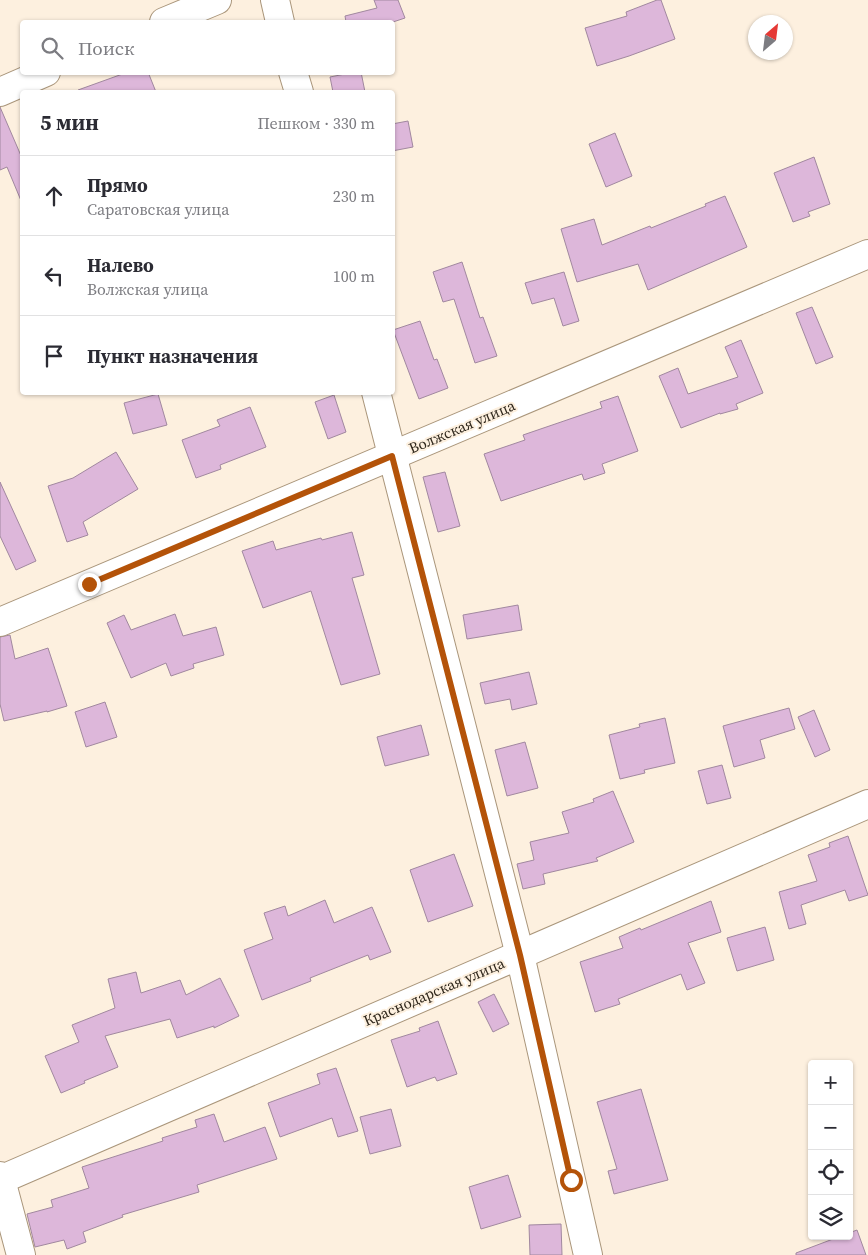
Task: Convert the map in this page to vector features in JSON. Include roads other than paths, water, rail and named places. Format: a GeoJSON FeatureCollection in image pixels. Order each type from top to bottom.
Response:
{"type":"FeatureCollection","features":[{"type":"Feature","properties":{"kind":"street"},"geometry":{"type":"LineString","coordinates":[[169,20],[217,0]]}},
{"type":"Feature","properties":{"kind":"street"},"geometry":{"type":"LineString","coordinates":[[275,0],[280,20]]}},
{"type":"Feature","properties":{"kind":"street"},"geometry":{"type":"LineString","coordinates":[[0,92],[39,75]]}},
{"type":"Feature","properties":{"kind":"street"},"geometry":{"type":"LineString","coordinates":[[294,75],[298,90]]}},
{"type":"Feature","properties":{"kind":"street","name":"Волжская улица"},"geometry":{"type":"LineString","coordinates":[[0,622],[868,254]]}},
{"type":"Feature","properties":{"kind":"street"},"geometry":{"type":"LineString","coordinates":[[377,395],[520,955],[588,1255]]}},
{"type":"Feature","properties":{"kind":"street","name":"Краснодарская улица"},"geometry":{"type":"LineString","coordinates":[[0,1179],[868,804]]}},
{"type":"Feature","properties":{"kind":"street"},"geometry":{"type":"LineString","coordinates":[[0,1179],[22,1255]]}}]}
